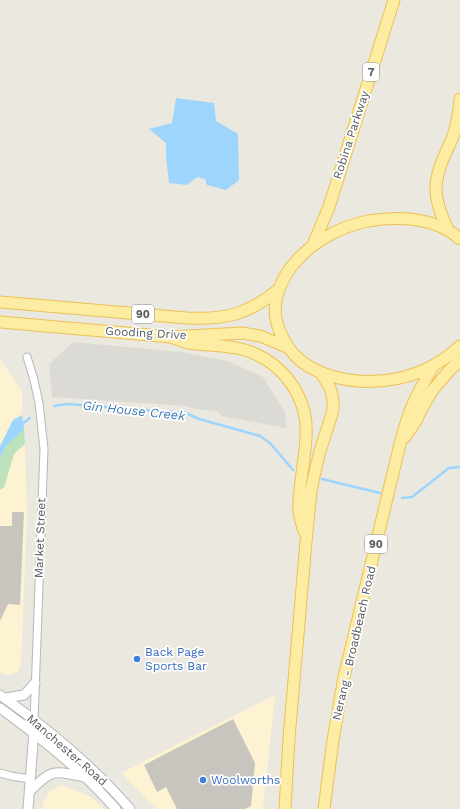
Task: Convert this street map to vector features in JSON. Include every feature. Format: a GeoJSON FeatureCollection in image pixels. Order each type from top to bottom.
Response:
{"type":"FeatureCollection","features":[{"type":"Feature","properties":{"kind":"main road","name":"Robina Parkway"},"geometry":{"type":"LineString","coordinates":[[313,245],[329,208],[394,0]]}},
{"type":"Feature","properties":{"kind":"main road"},"geometry":{"type":"LineString","coordinates":[[448,230],[436,195],[437,179],[441,164],[454,131],[459,112],[460,99]]}},
{"type":"Feature","properties":{"kind":"main road","name":"90"},"geometry":{"type":"LineString","coordinates":[[279,289],[292,265],[313,245],[338,231],[362,222],[386,219],[416,220],[448,230],[460,238]]}},
{"type":"Feature","properties":{"kind":"main road"},"geometry":{"type":"LineString","coordinates":[[279,289],[276,303],[276,322],[279,330],[289,348],[301,361],[321,373],[348,380],[375,382],[401,378],[433,366]]}},
{"type":"Feature","properties":{"kind":"main road","name":"Gooding Drive"},"geometry":{"type":"LineString","coordinates":[[0,302],[187,318],[208,318],[225,317],[250,309],[259,305],[279,289]]}},
{"type":"Feature","properties":{"kind":"main road","name":"Gooding Drive"},"geometry":{"type":"LineString","coordinates":[[0,322],[171,337],[242,333],[260,336],[289,348]]}},
{"type":"Feature","properties":{"kind":"main road","name":"90"},"geometry":{"type":"LineString","coordinates":[[171,337],[188,343],[239,348],[265,359],[282,372],[294,388],[305,417],[306,442],[299,511],[306,542],[289,738],[285,809]]}},
{"type":"Feature","properties":{"kind":"main road","name":"90"},"geometry":{"type":"LineString","coordinates":[[433,366],[460,346]]}},
{"type":"Feature","properties":{"kind":"main road"},"geometry":{"type":"LineString","coordinates":[[400,444],[416,421],[432,391],[460,360]]}},
{"type":"Feature","properties":{"kind":"main road","name":"Nerang - Broadbeach Road"},"geometry":{"type":"LineString","coordinates":[[324,809],[333,740],[344,677],[400,444],[413,403],[433,366]]}},
{"type":"Feature","properties":{"kind":"main road"},"geometry":{"type":"LineString","coordinates":[[306,542],[314,476],[333,409],[330,388],[321,373]]}},
{"type":"Feature","properties":{"kind":"street","name":"Market Street"},"geometry":{"type":"LineString","coordinates":[[27,357],[39,403],[44,449],[34,721]]}},
{"type":"Feature","properties":{"kind":"street"},"geometry":{"type":"LineString","coordinates":[[3,696],[24,695],[35,682]]}},
{"type":"Feature","properties":{"kind":"street","name":"Manchester Road"},"geometry":{"type":"LineString","coordinates":[[3,696],[75,754],[119,796],[130,809]]}},
{"type":"Feature","properties":{"kind":"street","name":"Manchester Road"},"geometry":{"type":"LineString","coordinates":[[0,708],[86,777],[116,809]]}},
{"type":"Feature","properties":{"kind":"street"},"geometry":{"type":"LineString","coordinates":[[28,809],[34,721]]}},
{"type":"Feature","properties":{"kind":"street"},"geometry":{"type":"LineString","coordinates":[[29,792],[54,772],[65,772],[86,777]]}},
{"type":"Feature","properties":{"kind":"street"},"geometry":{"type":"LineString","coordinates":[[0,773],[30,779]]}},
{"type":"Feature","properties":{"kind":"shaded area"},"geometry":{"type":"Polygon","coordinates":[[[73,342],[180,352],[228,361],[263,377],[285,412],[286,428],[222,416],[217,411],[195,409],[186,406],[52,397],[49,364],[73,342]]]}},
{"type":"Feature","properties":{"kind":"shaded area"},"geometry":{"type":"Polygon","coordinates":[[[0,359],[22,391],[22,415],[13,420],[0,446],[0,359]]]}},
{"type":"Feature","properties":{"kind":"shaded area"},"geometry":{"type":"Polygon","coordinates":[[[25,444],[27,517],[21,664],[18,671],[11,675],[0,672],[0,490],[4,487],[14,454],[25,444]]]}},
{"type":"Feature","properties":{"kind":"shaded area"},"geometry":{"type":"Polygon","coordinates":[[[275,695],[263,809],[156,809],[121,773],[275,695]]]}},
{"type":"Feature","properties":{"kind":"shaded area"},"geometry":{"type":"Polygon","coordinates":[[[61,785],[90,796],[104,809],[43,809],[42,804],[49,792],[61,785]]]}},
{"type":"Feature","properties":{"kind":"green space"},"geometry":{"type":"Polygon","coordinates":[[[24,429],[25,444],[14,454],[4,487],[0,490],[0,457],[7,445],[24,429]]]}},
{"type":"Feature","properties":{"kind":"water"},"geometry":{"type":"Polygon","coordinates":[[[176,98],[214,103],[216,121],[238,134],[239,180],[226,190],[207,185],[205,179],[197,177],[187,185],[169,183],[166,143],[149,129],[172,123],[176,98]]]}},
{"type":"Feature","properties":{"kind":"water"},"geometry":{"type":"Polygon","coordinates":[[[22,415],[24,429],[7,445],[0,457],[0,446],[13,420],[22,415]]]}},
{"type":"Feature","properties":{"kind":"building"},"geometry":{"type":"Polygon","coordinates":[[[12,512],[24,512],[20,605],[8,604],[0,621],[0,526],[12,526],[12,512]]]}},
{"type":"Feature","properties":{"kind":"building"},"geometry":{"type":"Polygon","coordinates":[[[233,719],[255,763],[251,806],[245,809],[177,809],[166,787],[157,792],[144,765],[233,719]]]}},
{"type":"Feature","properties":{"kind":"waterway","name":"Gin House Creek"},"geometry":{"type":"LineString","coordinates":[[54,406],[67,404],[186,413],[199,419],[260,436],[270,443],[293,470]]}},
{"type":"Feature","properties":{"kind":"waterway","name":"Gin House Creek"},"geometry":{"type":"LineString","coordinates":[[21,425],[30,418]]}},
{"type":"Feature","properties":{"kind":"waterway","name":"Gin House Creek"},"geometry":{"type":"LineString","coordinates":[[402,498],[412,497],[449,468],[460,467]]}},
{"type":"Feature","properties":{"kind":"waterway","name":"Gin House Creek"},"geometry":{"type":"LineString","coordinates":[[322,479],[380,493]]}},
{"type":"Feature","properties":{"kind":"place","name":"Back Page Sports Bar"},"geometry":{"type":"Point","coordinates":[137,659]}},
{"type":"Feature","properties":{"kind":"place","name":"Woolworths"},"geometry":{"type":"Point","coordinates":[203,780]}}]}
